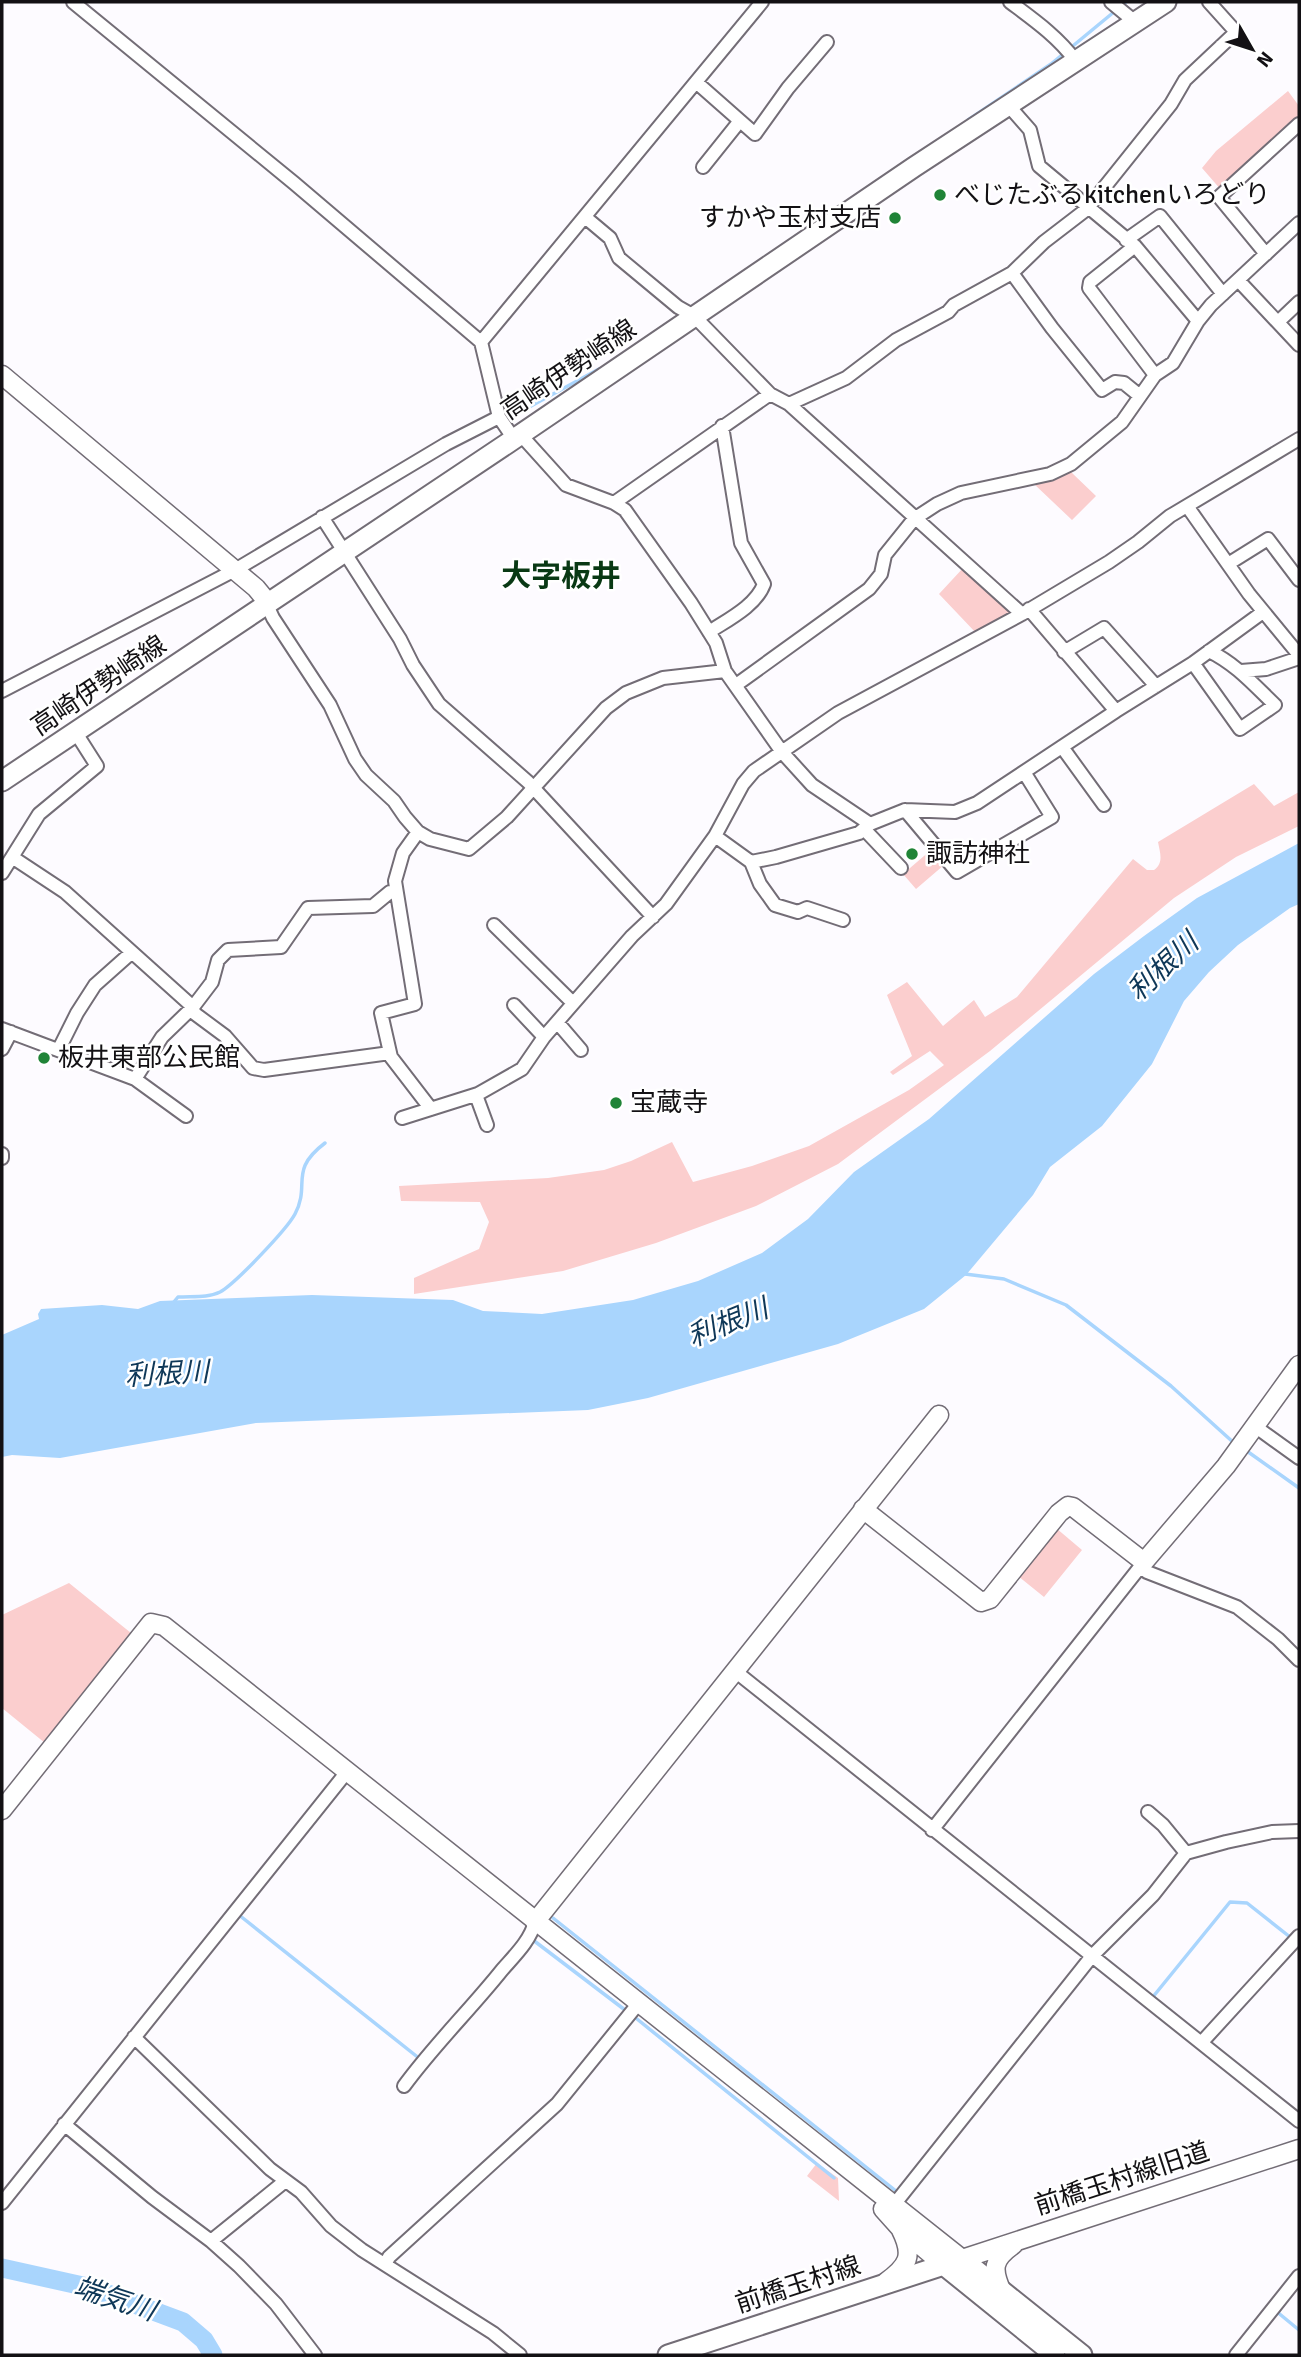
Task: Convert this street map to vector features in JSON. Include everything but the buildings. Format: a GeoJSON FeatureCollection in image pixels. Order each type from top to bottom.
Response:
{"type":"FeatureCollection","features":[{"type":"Feature","properties":{"kind":"main road","name":"高崎伊勢崎線"},"geometry":{"type":"LineString","coordinates":[[2,781],[1075,60],[1166,2]]}},
{"type":"Feature","properties":{"kind":"main road","name":"前橋玉村線"},"geometry":{"type":"LineString","coordinates":[[668,2355],[953,2263]]}},
{"type":"Feature","properties":{"kind":"main road"},"geometry":{"type":"LineString","coordinates":[[953,2263],[1002,2292],[1082,2355]]}},
{"type":"Feature","properties":{"kind":"main road"},"geometry":{"type":"LineString","coordinates":[[953,2263],[1055,2355]]}},
{"type":"Feature","properties":{"kind":"street"},"geometry":{"type":"LineString","coordinates":[[73,2],[294,183],[481,342],[499,417],[566,485],[614,503],[625,510],[709,632],[716,643],[725,671],[782,752],[812,785],[867,827],[901,868]]}},
{"type":"Feature","properties":{"kind":"street"},"geometry":{"type":"LineString","coordinates":[[481,342],[762,2]]}},
{"type":"Feature","properties":{"kind":"street"},"geometry":{"type":"LineString","coordinates":[[1010,2],[1057,38],[1075,60]]}},
{"type":"Feature","properties":{"kind":"street"},"geometry":{"type":"LineString","coordinates":[[789,404],[846,378],[896,340],[948,312],[954,304],[1012,273],[1044,242],[1087,209],[1171,104],[1185,80],[1237,32],[1209,2]]}},
{"type":"Feature","properties":{"kind":"street"},"geometry":{"type":"LineString","coordinates":[[1114,3],[1134,22]]}},
{"type":"Feature","properties":{"kind":"street"},"geometry":{"type":"LineString","coordinates":[[696,82],[755,134],[788,88],[827,42]]}},
{"type":"Feature","properties":{"kind":"street"},"geometry":{"type":"LineString","coordinates":[[1008,105],[1030,130],[1039,166],[1087,209],[1131,243],[1198,321]]}},
{"type":"Feature","properties":{"kind":"street"},"geometry":{"type":"LineString","coordinates":[[703,167],[739,122]]}},
{"type":"Feature","properties":{"kind":"street"},"geometry":{"type":"LineString","coordinates":[[1266,254],[1219,197],[1299,124]]}},
{"type":"Feature","properties":{"kind":"street"},"geometry":{"type":"LineString","coordinates":[[1156,375],[1089,288],[1090,282],[1160,216],[1223,294]]}},
{"type":"Feature","properties":{"kind":"street"},"geometry":{"type":"LineString","coordinates":[[585,217],[610,238],[619,258],[678,307],[694,316],[770,394],[789,404],[914,519],[1025,611],[1116,711]]}},
{"type":"Feature","properties":{"kind":"street"},"geometry":{"type":"LineString","coordinates":[[736,685],[869,589],[881,574],[885,555],[914,519],[937,503],[961,493],[1050,474],[1071,464],[1122,422],[1156,375],[1173,363],[1198,321],[1299,223]]}},
{"type":"Feature","properties":{"kind":"street"},"geometry":{"type":"LineString","coordinates":[[1012,273],[1102,390],[1115,382],[1124,383],[1140,396]]}},
{"type":"Feature","properties":{"kind":"street"},"geometry":{"type":"LineString","coordinates":[[1238,280],[1299,345]]}},
{"type":"Feature","properties":{"kind":"street"},"geometry":{"type":"LineString","coordinates":[[1278,322],[1299,302]]}},
{"type":"Feature","properties":{"kind":"street"},"geometry":{"type":"LineString","coordinates":[[2,375],[262,594],[273,618],[330,705],[360,768],[394,801],[418,832],[430,839],[468,849],[507,817],[606,708],[626,693],[663,678],[725,671]]}},
{"type":"Feature","properties":{"kind":"street"},"geometry":{"type":"LineString","coordinates":[[614,503],[770,394]]}},
{"type":"Feature","properties":{"kind":"street"},"geometry":{"type":"LineString","coordinates":[[2,691],[235,570],[446,444],[499,417]]}},
{"type":"Feature","properties":{"kind":"street"},"geometry":{"type":"LineString","coordinates":[[709,632],[741,610],[762,590],[764,584],[741,543],[722,426]]}},
{"type":"Feature","properties":{"kind":"street"},"geometry":{"type":"LineString","coordinates":[[402,1118],[476,1095],[522,1069],[544,1037],[573,1003],[632,936],[666,904],[715,836],[743,784],[754,771],[838,713],[1109,562],[1187,506],[1299,439]]}},
{"type":"Feature","properties":{"kind":"street"},"geometry":{"type":"LineString","coordinates":[[1187,506],[1227,564],[1299,657],[1266,669],[1241,671]]}},
{"type":"Feature","properties":{"kind":"street"},"geometry":{"type":"LineString","coordinates":[[322,517],[439,704],[533,789],[653,917]]}},
{"type":"Feature","properties":{"kind":"street"},"geometry":{"type":"LineString","coordinates":[[1227,564],[1268,539],[1299,580]]}},
{"type":"Feature","properties":{"kind":"street"},"geometry":{"type":"LineString","coordinates":[[1288,565],[1299,557]]}},
{"type":"Feature","properties":{"kind":"street"},"geometry":{"type":"LineString","coordinates":[[751,862],[776,858],[859,833],[905,810],[955,812],[977,803],[1192,663],[1263,612]]}},
{"type":"Feature","properties":{"kind":"street"},"geometry":{"type":"LineString","coordinates":[[1064,652],[1104,628],[1156,686]]}},
{"type":"Feature","properties":{"kind":"street"},"geometry":{"type":"LineString","coordinates":[[1192,663],[1240,729],[1275,705],[1241,671],[1226,659],[1209,651]]}},
{"type":"Feature","properties":{"kind":"street"},"geometry":{"type":"LineString","coordinates":[[2,873],[38,814],[97,766],[76,733]]}},
{"type":"Feature","properties":{"kind":"street"},"geometry":{"type":"LineString","coordinates":[[1062,747],[1104,805]]}},
{"type":"Feature","properties":{"kind":"street"},"geometry":{"type":"LineString","coordinates":[[905,810],[957,872],[1052,817],[1024,772]]}},
{"type":"Feature","properties":{"kind":"street"},"geometry":{"type":"LineString","coordinates":[[418,832],[403,853],[395,881],[415,1004],[381,1013],[390,1053],[431,1109]]}},
{"type":"Feature","properties":{"kind":"street"},"geometry":{"type":"LineString","coordinates":[[715,836],[751,862],[775,905],[798,912],[807,908],[843,920]]}},
{"type":"Feature","properties":{"kind":"street"},"geometry":{"type":"LineString","coordinates":[[12,857],[65,891],[193,1007],[194,1013],[225,1035],[249,1065],[259,1070],[390,1053]]}},
{"type":"Feature","properties":{"kind":"street"},"geometry":{"type":"LineString","coordinates":[[135,1079],[162,1037],[193,1007],[212,982],[218,960],[228,950],[281,947],[308,908],[373,906],[390,892],[396,893]]}},
{"type":"Feature","properties":{"kind":"street"},"geometry":{"type":"LineString","coordinates":[[494,925],[573,1003]]}},
{"type":"Feature","properties":{"kind":"street"},"geometry":{"type":"LineString","coordinates":[[59,1049],[95,985],[131,953]]}},
{"type":"Feature","properties":{"kind":"street"},"geometry":{"type":"LineString","coordinates":[[514,1005],[544,1037]]}},
{"type":"Feature","properties":{"kind":"street"},"geometry":{"type":"LineString","coordinates":[[557,1022],[581,1050]]}},
{"type":"Feature","properties":{"kind":"street"},"geometry":{"type":"LineString","coordinates":[[2,1049],[6,1030],[59,1049],[135,1079],[186,1116]]}},
{"type":"Feature","properties":{"kind":"street"},"geometry":{"type":"LineString","coordinates":[[476,1095],[487,1125]]}},
{"type":"Feature","properties":{"kind":"street"},"geometry":{"type":"LineString","coordinates":[[932,1830],[1142,1564],[1228,1464],[1299,1365]]}},
{"type":"Feature","properties":{"kind":"street"},"geometry":{"type":"LineString","coordinates":[[404,2086],[425,2057],[471,2008],[530,1936],[535,1922],[939,1415]]}},
{"type":"Feature","properties":{"kind":"street"},"geometry":{"type":"LineString","coordinates":[[1252,1432],[1299,1458]]}},
{"type":"Feature","properties":{"kind":"street"},"geometry":{"type":"LineString","coordinates":[[863,1509],[981,1602],[990,1599],[1059,1513],[1068,1506],[1073,1507],[1142,1564],[1147,1572],[1237,1607],[1278,1639],[1299,1660]]}},
{"type":"Feature","properties":{"kind":"street"},"geometry":{"type":"LineString","coordinates":[[2,1810],[151,1623],[164,1626],[853,2175],[953,2263]]}},
{"type":"Feature","properties":{"kind":"street"},"geometry":{"type":"LineString","coordinates":[[735,1671],[1299,2121]]}},
{"type":"Feature","properties":{"kind":"street"},"geometry":{"type":"LineString","coordinates":[[2,2203],[346,1773]]}},
{"type":"Feature","properties":{"kind":"street"},"geometry":{"type":"LineString","coordinates":[[1148,1812],[1163,1825],[1186,1853]]}},
{"type":"Feature","properties":{"kind":"street"},"geometry":{"type":"LineString","coordinates":[[888,2207],[1092,1956],[1153,1895],[1186,1853],[1272,1832],[1299,1831]]}},
{"type":"Feature","properties":{"kind":"street"},"geometry":{"type":"LineString","coordinates":[[1202,2042],[1299,1936]]}},
{"type":"Feature","properties":{"kind":"street"},"geometry":{"type":"LineString","coordinates":[[386,2263],[389,2257],[557,2104],[638,2004]]}},
{"type":"Feature","properties":{"kind":"street"},"geometry":{"type":"LineString","coordinates":[[134,2037],[284,2182],[301,2192],[331,2226],[362,2250],[484,2327],[520,2355]]}},
{"type":"Feature","properties":{"kind":"street"},"geometry":{"type":"LineString","coordinates":[[64,2124],[152,2197],[211,2241],[276,2304],[315,2355]]}},
{"type":"Feature","properties":{"kind":"street","name":"前橋玉村線旧道"},"geometry":{"type":"LineString","coordinates":[[953,2263],[1299,2149]]}},
{"type":"Feature","properties":{"kind":"street"},"geometry":{"type":"LineString","coordinates":[[211,2241],[284,2182]]}},
{"type":"Feature","properties":{"kind":"street"},"geometry":{"type":"LineString","coordinates":[[880,2287],[907,2262],[907,2244],[888,2207]]}},
{"type":"Feature","properties":{"kind":"street"},"geometry":{"type":"LineString","coordinates":[[900,2228],[953,2263]]}},
{"type":"Feature","properties":{"kind":"street"},"geometry":{"type":"LineString","coordinates":[[1002,2292],[995,2275],[996,2263],[1022,2239]]}},
{"type":"Feature","properties":{"kind":"street"},"geometry":{"type":"LineString","coordinates":[[1236,2355],[1299,2276]]}},
{"type":"Feature","properties":{"kind":"shaded area"},"geometry":{"type":"Polygon","coordinates":[[[1288,91],[1299,106],[1299,120],[1222,191],[1202,168],[1216,151],[1288,91]]]}},
{"type":"Feature","properties":{"kind":"shaded area"},"geometry":{"type":"Polygon","coordinates":[[[1071,472],[1096,496],[1072,520],[1033,483],[1071,472]]]}},
{"type":"Feature","properties":{"kind":"shaded area"},"geometry":{"type":"Polygon","coordinates":[[[964,567],[1011,609],[1010,613],[977,634],[939,594],[964,567]]]}},
{"type":"Feature","properties":{"kind":"shaded area"},"geometry":{"type":"Polygon","coordinates":[[[1254,784],[1274,806],[1299,792],[1299,826],[1236,857],[1174,898],[990,1051],[838,1164],[756,1206],[656,1243],[563,1271],[414,1294],[414,1278],[479,1249],[489,1222],[480,1202],[401,1201],[399,1186],[548,1178],[604,1170],[672,1142],[693,1182],[752,1166],[809,1146],[909,1090],[944,1065],[930,1051],[893,1075],[890,1072],[912,1056],[887,995],[907,982],[943,1026],[974,1000],[985,1017],[1017,997],[1133,859],[1147,870],[1154,870],[1160,861],[1158,842],[1254,784]]]}},
{"type":"Feature","properties":{"kind":"shaded area"},"geometry":{"type":"Polygon","coordinates":[[[931,850],[944,865],[916,889],[903,874],[931,850]]]}},
{"type":"Feature","properties":{"kind":"shaded area"},"geometry":{"type":"Polygon","coordinates":[[[1056,1528],[1082,1550],[1044,1597],[1018,1576],[1056,1528]]]}},
{"type":"Feature","properties":{"kind":"shaded area"},"geometry":{"type":"Polygon","coordinates":[[[69,1583],[131,1633],[45,1743],[2,1708],[2,1615],[69,1583]]]}},
{"type":"Feature","properties":{"kind":"shaded area"},"geometry":{"type":"Polygon","coordinates":[[[817,2163],[838,2178],[839,2201],[807,2176],[817,2163]]]}},
{"type":"Feature","properties":{"kind":"water","name":"利根川"},"geometry":{"type":"Polygon","coordinates":[[[1299,843],[1299,904],[1238,945],[1209,972],[1184,1001],[1152,1064],[1102,1126],[1050,1167],[1033,1195],[966,1275],[924,1309],[838,1344],[648,1398],[588,1410],[256,1423],[60,1458],[12,1455],[2,1457],[2,1335],[39,1319],[41,1309],[102,1305],[138,1309],[160,1301],[312,1295],[453,1300],[483,1311],[542,1314],[633,1300],[698,1281],[762,1253],[808,1219],[854,1172],[929,1119],[1094,974],[1197,898],[1299,843]]]}},
{"type":"Feature","properties":{"kind":"waterway"},"geometry":{"type":"LineString","coordinates":[[968,120],[1051,64],[1126,2]]}},
{"type":"Feature","properties":{"kind":"waterway"},"geometry":{"type":"LineString","coordinates":[[509,418],[599,369]]}},
{"type":"Feature","properties":{"kind":"waterway"},"geometry":{"type":"LineString","coordinates":[[173,1303],[178,1297],[205,1296],[220,1292],[260,1256],[295,1214],[301,1194],[303,1170],[314,1153],[325,1143]]}},
{"type":"Feature","properties":{"kind":"waterway"},"geometry":{"type":"LineString","coordinates":[[965,1274],[1004,1279],[1066,1305],[1171,1386],[1234,1443]]}},
{"type":"Feature","properties":{"kind":"waterway"},"geometry":{"type":"LineString","coordinates":[[1244,1449],[1299,1488]]}},
{"type":"Feature","properties":{"kind":"waterway"},"geometry":{"type":"LineString","coordinates":[[1150,1996],[1152,1998],[1230,1902],[1247,1903],[1290,1937]]}},
{"type":"Feature","properties":{"kind":"waterway"},"geometry":{"type":"LineString","coordinates":[[237,1918],[239,1915],[420,2059]]}},
{"type":"Feature","properties":{"kind":"waterway"},"geometry":{"type":"LineString","coordinates":[[553,1918],[896,2191]]}},
{"type":"Feature","properties":{"kind":"waterway"},"geometry":{"type":"LineString","coordinates":[[533,1940],[625,2010]]}},
{"type":"Feature","properties":{"kind":"waterway"},"geometry":{"type":"LineString","coordinates":[[637,2019],[834,2178]]}},
{"type":"Feature","properties":{"kind":"waterway","name":"端気川"},"geometry":{"type":"LineString","coordinates":[[2,2268],[92,2288],[183,2322],[204,2340],[213,2355]]}},
{"type":"Feature","properties":{"kind":"waterway"},"geometry":{"type":"LineString","coordinates":[[1276,2311],[1299,2330]]}},
{"type":"Feature","properties":{"kind":"place","name":"べじたぶるkitchenいろどり"},"geometry":{"type":"Point","coordinates":[940,195]}},
{"type":"Feature","properties":{"kind":"place","name":"すかや玉村支店"},"geometry":{"type":"Point","coordinates":[895,218]}},
{"type":"Feature","properties":{"kind":"place","name":"諏訪神社"},"geometry":{"type":"Point","coordinates":[912,854]}},
{"type":"Feature","properties":{"kind":"place","name":"板井東部公民館"},"geometry":{"type":"Point","coordinates":[44,1058]}},
{"type":"Feature","properties":{"kind":"place","name":"宝蔵寺"},"geometry":{"type":"Point","coordinates":[616,1103]}},
{"type":"Feature","properties":{"kind":"district","name":"大字板井"},"geometry":{"type":"Point","coordinates":[561,576]}}]}
